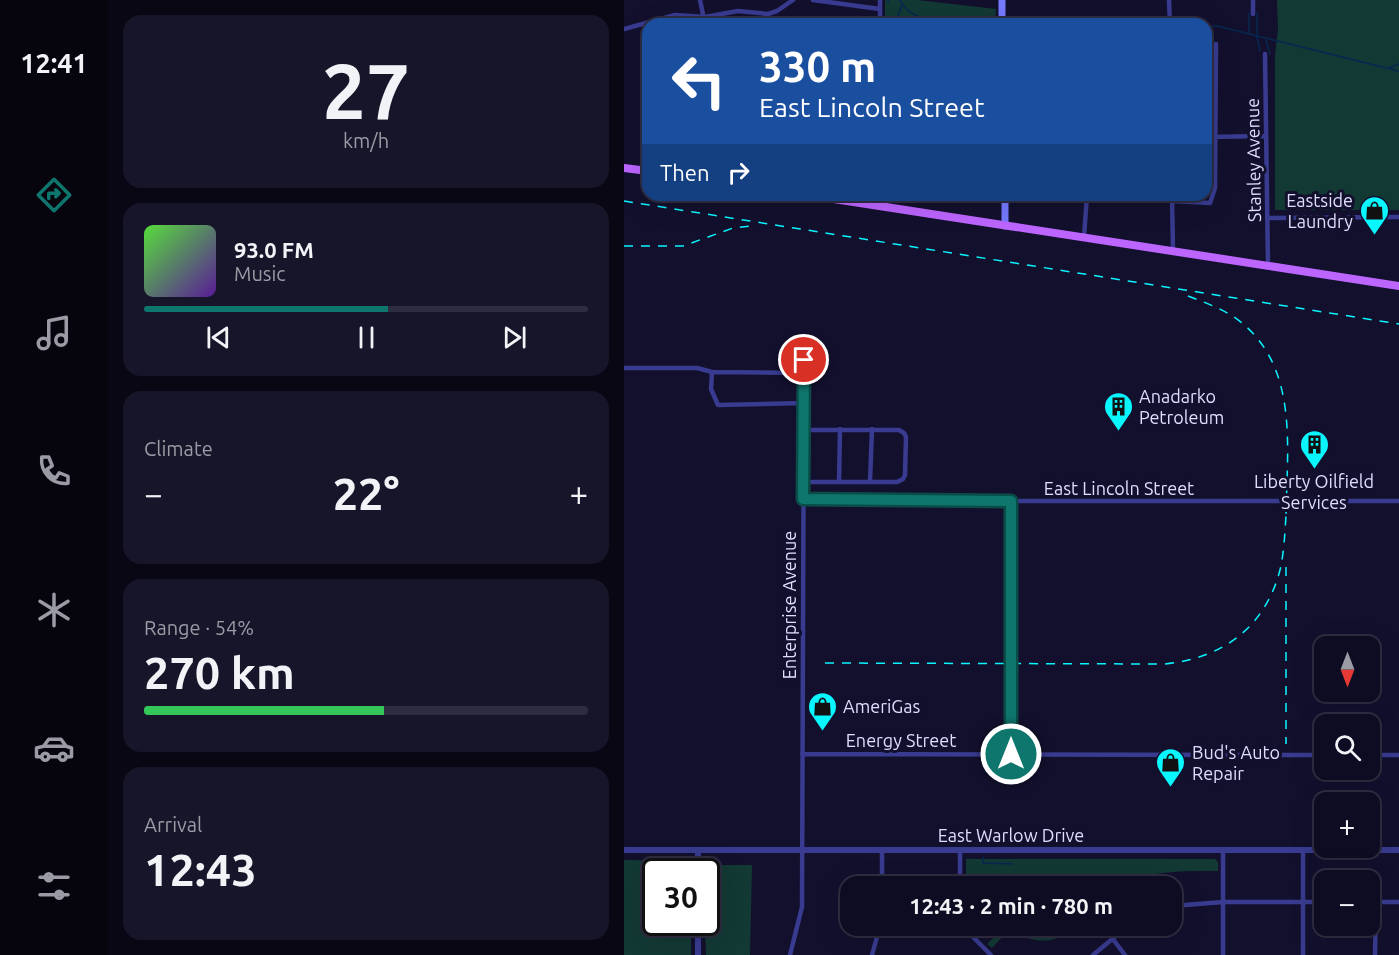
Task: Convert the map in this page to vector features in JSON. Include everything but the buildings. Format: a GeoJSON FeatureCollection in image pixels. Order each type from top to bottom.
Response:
{"type":"FeatureCollection","features":[{"type":"Feature","properties":{"kind":"main road"},"geometry":{"type":"LineString","coordinates":[[1002,0],[1002,18]]}},
{"type":"Feature","properties":{"kind":"main road"},"geometry":{"type":"LineString","coordinates":[[624,168],[642,170]]}},
{"type":"Feature","properties":{"kind":"main road"},"geometry":{"type":"LineString","coordinates":[[849,201],[1399,286]]}},
{"type":"Feature","properties":{"kind":"main road"},"geometry":{"type":"LineString","coordinates":[[1005,201],[1005,226]]}},
{"type":"Feature","properties":{"kind":"street"},"geometry":{"type":"LineString","coordinates":[[700,0],[705,17]]}},
{"type":"Feature","properties":{"kind":"street"},"geometry":{"type":"LineString","coordinates":[[660,18],[667,16],[705,17],[738,11],[768,14],[793,0]]}},
{"type":"Feature","properties":{"kind":"street"},"geometry":{"type":"LineString","coordinates":[[813,0],[880,9]]}},
{"type":"Feature","properties":{"kind":"street"},"geometry":{"type":"LineString","coordinates":[[880,0],[880,18]]}},
{"type":"Feature","properties":{"kind":"street"},"geometry":{"type":"LineString","coordinates":[[1169,0],[1170,18]]}},
{"type":"Feature","properties":{"kind":"street"},"geometry":{"type":"LineString","coordinates":[[1252,0],[1253,14]]}},
{"type":"Feature","properties":{"kind":"street"},"geometry":{"type":"LineString","coordinates":[[624,29],[642,24]]}},
{"type":"Feature","properties":{"kind":"street"},"geometry":{"type":"LineString","coordinates":[[1212,197],[1215,188],[1216,44]]}},
{"type":"Feature","properties":{"kind":"street","name":"Stanley Avenue"},"geometry":{"type":"LineString","coordinates":[[1265,54],[1268,266]]}},
{"type":"Feature","properties":{"kind":"street"},"geometry":{"type":"LineString","coordinates":[[1215,137],[1266,136]]}},
{"type":"Feature","properties":{"kind":"street"},"geometry":{"type":"LineString","coordinates":[[884,201],[884,206]]}},
{"type":"Feature","properties":{"kind":"street"},"geometry":{"type":"LineString","coordinates":[[1084,237],[1087,201]]}},
{"type":"Feature","properties":{"kind":"street"},"geometry":{"type":"LineString","coordinates":[[1172,201],[1173,251]]}},
{"type":"Feature","properties":{"kind":"street"},"geometry":{"type":"LineString","coordinates":[[1195,201],[1210,203],[1211,201]]}},
{"type":"Feature","properties":{"kind":"street"},"geometry":{"type":"LineString","coordinates":[[1267,218],[1399,217]]}},
{"type":"Feature","properties":{"kind":"street","name":"Enterprise Avenue"},"geometry":{"type":"LineString","coordinates":[[790,955],[802,907],[804,360]]}},
{"type":"Feature","properties":{"kind":"street"},"geometry":{"type":"LineString","coordinates":[[624,368],[697,368],[712,372],[804,373]]}},
{"type":"Feature","properties":{"kind":"street"},"geometry":{"type":"LineString","coordinates":[[712,372],[711,389],[718,405],[804,403]]}},
{"type":"Feature","properties":{"kind":"street"},"geometry":{"type":"LineString","coordinates":[[839,482],[840,429]]}},
{"type":"Feature","properties":{"kind":"street"},"geometry":{"type":"LineString","coordinates":[[870,482],[872,429]]}},
{"type":"Feature","properties":{"kind":"street"},"geometry":{"type":"LineString","coordinates":[[803,482],[897,482],[903,479],[905,466],[904,433],[899,430],[804,430]]}},
{"type":"Feature","properties":{"kind":"street","name":"East Lincoln Street"},"geometry":{"type":"LineString","coordinates":[[803,499],[1399,501]]}},
{"type":"Feature","properties":{"kind":"street"},"geometry":{"type":"LineString","coordinates":[[1011,501],[1011,754]]}},
{"type":"Feature","properties":{"kind":"street","name":"Energy Street"},"geometry":{"type":"LineString","coordinates":[[802,753],[1314,755]]}},
{"type":"Feature","properties":{"kind":"street"},"geometry":{"type":"LineString","coordinates":[[1380,755],[1399,755]]}},
{"type":"Feature","properties":{"kind":"street","name":"East Warlow Drive"},"geometry":{"type":"LineString","coordinates":[[624,850],[1399,850]]}},
{"type":"Feature","properties":{"kind":"street"},"geometry":{"type":"LineString","coordinates":[[698,850],[698,858]]}},
{"type":"Feature","properties":{"kind":"street"},"geometry":{"type":"LineString","coordinates":[[960,850],[960,876]]}},
{"type":"Feature","properties":{"kind":"street"},"geometry":{"type":"LineString","coordinates":[[1223,850],[1224,955]]}},
{"type":"Feature","properties":{"kind":"street"},"geometry":{"type":"LineString","coordinates":[[1303,850],[1303,955]]}},
{"type":"Feature","properties":{"kind":"street"},"geometry":{"type":"LineString","coordinates":[[882,851],[882,876]]}},
{"type":"Feature","properties":{"kind":"street"},"geometry":{"type":"LineString","coordinates":[[1182,905],[1223,902],[1314,902]]}},
{"type":"Feature","properties":{"kind":"street"},"geometry":{"type":"LineString","coordinates":[[1380,902],[1399,902]]}},
{"type":"Feature","properties":{"kind":"street"},"geometry":{"type":"LineString","coordinates":[[698,936],[698,955]]}},
{"type":"Feature","properties":{"kind":"street"},"geometry":{"type":"LineString","coordinates":[[872,955],[877,936]]}},
{"type":"Feature","properties":{"kind":"street"},"geometry":{"type":"LineString","coordinates":[[973,936],[991,955]]}},
{"type":"Feature","properties":{"kind":"street"},"geometry":{"type":"LineString","coordinates":[[1093,955],[1115,936]]}},
{"type":"Feature","properties":{"kind":"street"},"geometry":{"type":"LineString","coordinates":[[1375,936],[1375,955]]}},
{"type":"Feature","properties":{"kind":"street"},"geometry":{"type":"LineString","coordinates":[[1112,938],[1125,955]]}},
{"type":"Feature","properties":{"kind":"street"},"geometry":{"type":"LineString","coordinates":[[979,954],[984,948]]}},
{"type":"Feature","properties":{"kind":"green space"},"geometry":{"type":"Polygon","coordinates":[[[885,0],[917,0],[996,9],[995,18],[989,16],[986,18],[885,18],[885,0]]]}},
{"type":"Feature","properties":{"kind":"green space"},"geometry":{"type":"Polygon","coordinates":[[[1277,0],[1399,0],[1399,210],[1275,210],[1277,0]]]}},
{"type":"Feature","properties":{"kind":"green space"},"geometry":{"type":"Polygon","coordinates":[[[966,859],[1215,859],[1218,862],[1218,871],[1182,871],[1146,876],[966,876],[966,859]]]}},
{"type":"Feature","properties":{"kind":"green space"},"geometry":{"type":"Polygon","coordinates":[[[624,860],[642,860],[642,936],[691,936],[691,955],[624,955],[624,860]]]}},
{"type":"Feature","properties":{"kind":"green space"},"geometry":{"type":"Polygon","coordinates":[[[720,865],[752,865],[750,955],[706,955],[705,936],[720,936],[720,865]]]}},
{"type":"Feature","properties":{"kind":"green space"},"geometry":{"type":"Polygon","coordinates":[[[995,936],[1003,936],[992,948],[987,944],[995,936]]]}},
{"type":"Feature","properties":{"kind":"green space"},"geometry":{"type":"Polygon","coordinates":[[[1023,936],[1061,936],[1044,941],[1023,936]]]}},
{"type":"Feature","properties":{"kind":"waterway"},"geometry":{"type":"LineString","coordinates":[[900,0],[911,13],[924,18]]}},
{"type":"Feature","properties":{"kind":"waterway"},"geometry":{"type":"LineString","coordinates":[[898,16],[902,5]]}},
{"type":"Feature","properties":{"kind":"waterway"},"geometry":{"type":"LineString","coordinates":[[1249,13],[1249,34]]}},
{"type":"Feature","properties":{"kind":"waterway"},"geometry":{"type":"LineString","coordinates":[[1257,13],[1257,36]]}},
{"type":"Feature","properties":{"kind":"waterway"},"geometry":{"type":"LineString","coordinates":[[1212,26],[1399,71]]}},
{"type":"Feature","properties":{"kind":"waterway"},"geometry":{"type":"LineString","coordinates":[[1257,37],[1260,51]]}},
{"type":"Feature","properties":{"kind":"waterway"},"geometry":{"type":"LineString","coordinates":[[1266,40],[1270,54]]}},
{"type":"Feature","properties":{"kind":"waterway"},"geometry":{"type":"LineString","coordinates":[[1389,68],[1399,64]]}},
{"type":"Feature","properties":{"kind":"waterway"},"geometry":{"type":"LineString","coordinates":[[983,857],[983,863],[1013,864]]}},
{"type":"Feature","properties":{"kind":"railway"},"geometry":{"type":"LineString","coordinates":[[624,201],[1399,324]]}},
{"type":"Feature","properties":{"kind":"railway"},"geometry":{"type":"LineString","coordinates":[[624,246],[683,246],[733,228],[752,226]]}},
{"type":"Feature","properties":{"kind":"railway"},"geometry":{"type":"LineString","coordinates":[[1188,296],[1234,317],[1256,336],[1271,359],[1286,411],[1286,522]]}},
{"type":"Feature","properties":{"kind":"railway"},"geometry":{"type":"LineString","coordinates":[[825,663],[1165,664],[1206,655],[1240,635],[1254,622],[1265,606],[1281,566],[1286,515]]}},
{"type":"Feature","properties":{"kind":"railway"},"geometry":{"type":"LineString","coordinates":[[1286,567],[1286,744]]}},
{"type":"Feature","properties":{"kind":"place","name":"Eastside Laundry"},"geometry":{"type":"Point","coordinates":[1374,236]}},
{"type":"Feature","properties":{"kind":"place","name":"Anadarko Petroleum"},"geometry":{"type":"Point","coordinates":[1118,432]}},
{"type":"Feature","properties":{"kind":"place","name":"Liberty Oilfield Services"},"geometry":{"type":"Point","coordinates":[1314,470]}},
{"type":"Feature","properties":{"kind":"place","name":"AmeriGas"},"geometry":{"type":"Point","coordinates":[822,732]}},
{"type":"Feature","properties":{"kind":"place","name":"Bud's Auto Repair"},"geometry":{"type":"Point","coordinates":[1171,788]}},
{"type":"Feature","properties":{"kind":"route"},"geometry":{"type":"LineString","coordinates":[[804,360],[803,499],[1011,501],[1011,754]]}}]}
